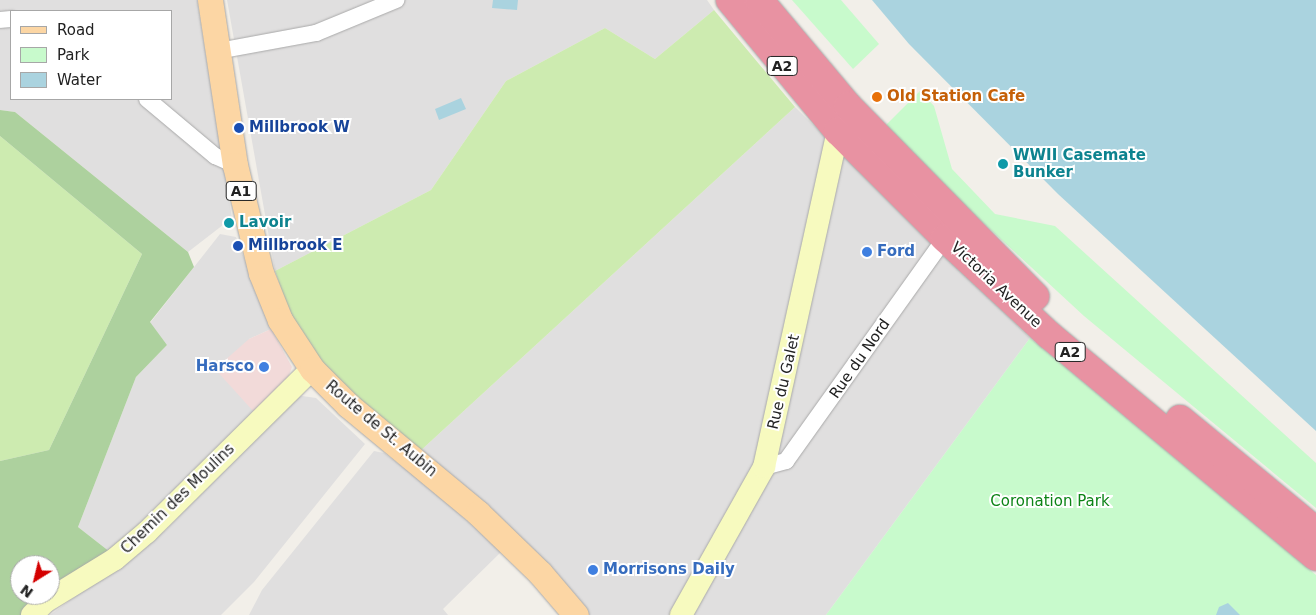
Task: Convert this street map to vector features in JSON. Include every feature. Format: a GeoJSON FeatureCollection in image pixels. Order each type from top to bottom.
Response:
{"type":"FeatureCollection","features":[{"type":"Feature","properties":{"kind":"highway","name":"Victoria Avenue"},"geometry":{"type":"LineString","coordinates":[[730,0],[843,119],[945,238],[1049,335],[1316,557]]}},
{"type":"Feature","properties":{"kind":"highway","name":"Victoria Avenue"},"geometry":{"type":"LineString","coordinates":[[760,0],[843,119],[1071,329],[1316,530]]}},
{"type":"Feature","properties":{"kind":"main road","name":"Route de St. Aubin"},"geometry":{"type":"LineString","coordinates":[[210,0],[235,165],[261,273],[280,320],[312,369],[348,405],[478,513],[576,615]]}},
{"type":"Feature","properties":{"kind":"main road","name":"Rue du Galet"},"geometry":{"type":"LineString","coordinates":[[681,615],[764,467],[843,119]]}},
{"type":"Feature","properties":{"kind":"main road","name":"Chemin des Moulins"},"geometry":{"type":"LineString","coordinates":[[32,615],[44,602],[115,560],[147,532],[312,369]]}},
{"type":"Feature","properties":{"kind":"street"},"geometry":{"type":"LineString","coordinates":[[218,51],[316,33],[396,0]]}},
{"type":"Feature","properties":{"kind":"street"},"geometry":{"type":"LineString","coordinates":[[148,100],[215,156],[235,165]]}},
{"type":"Feature","properties":{"kind":"street","name":"Rue du Nord"},"geometry":{"type":"LineString","coordinates":[[764,467],[786,461],[945,238]]}},
{"type":"Feature","properties":{"kind":"shaded area"},"geometry":{"type":"Polygon","coordinates":[[[0,0],[197,0],[232,218],[188,252],[15,112],[0,110],[0,0]]]}},
{"type":"Feature","properties":{"kind":"shaded area"},"geometry":{"type":"Polygon","coordinates":[[[227,0],[707,0],[714,10],[655,59],[605,28],[506,81],[431,190],[275,271],[227,0]]]}},
{"type":"Feature","properties":{"kind":"shaded area"},"geometry":{"type":"Polygon","coordinates":[[[795,107],[1030,338],[826,615],[576,615],[418,453],[795,107]]]}},
{"type":"Feature","properties":{"kind":"shaded area"},"geometry":{"type":"Polygon","coordinates":[[[220,234],[236,237],[271,329],[249,339],[254,412],[110,552],[78,527],[136,377],[167,345],[150,323],[220,234]]]}},
{"type":"Feature","properties":{"kind":"shaded area"},"geometry":{"type":"Polygon","coordinates":[[[271,329],[292,367],[286,383],[254,412],[215,369],[249,339],[271,329]]]}},
{"type":"Feature","properties":{"kind":"shaded area"},"geometry":{"type":"Polygon","coordinates":[[[302,396],[316,398],[365,444],[254,582],[221,615],[50,615],[166,530],[289,401],[302,396]]]}},
{"type":"Feature","properties":{"kind":"shaded area"},"geometry":{"type":"Polygon","coordinates":[[[374,451],[384,453],[437,493],[501,552],[443,609],[448,615],[249,615],[262,590],[374,451]]]}},
{"type":"Feature","properties":{"kind":"green space"},"geometry":{"type":"Polygon","coordinates":[[[792,0],[841,0],[879,44],[853,69],[792,0]]]}},
{"type":"Feature","properties":{"kind":"green space"},"geometry":{"type":"Polygon","coordinates":[[[714,10],[795,107],[418,453],[336,382],[296,332],[275,271],[431,190],[506,81],[605,28],[655,59],[714,10]]]}},
{"type":"Feature","properties":{"kind":"green space"},"geometry":{"type":"Polygon","coordinates":[[[920,91],[934,106],[952,169],[995,214],[1055,226],[1316,463],[1316,508],[1084,316],[952,194],[886,125],[920,91]]]}},
{"type":"Feature","properties":{"kind":"green space"},"geometry":{"type":"Polygon","coordinates":[[[0,110],[15,112],[188,252],[194,267],[150,322],[167,345],[136,377],[78,527],[110,552],[60,589],[60,555],[10,555],[10,605],[38,605],[25,615],[0,615],[0,461],[49,450],[142,254],[0,136],[0,110]]]}},
{"type":"Feature","properties":{"kind":"green space"},"geometry":{"type":"Polygon","coordinates":[[[0,136],[142,254],[49,450],[0,461],[0,136]]]}},
{"type":"Feature","properties":{"kind":"green space","name":"Coronation Park"},"geometry":{"type":"Polygon","coordinates":[[[1030,338],[1316,575],[1316,615],[826,615],[1030,338]]]}},
{"type":"Feature","properties":{"kind":"water"},"geometry":{"type":"Polygon","coordinates":[[[493,0],[518,0],[517,10],[492,8],[493,0]]]}},
{"type":"Feature","properties":{"kind":"water"},"geometry":{"type":"Polygon","coordinates":[[[872,0],[1316,0],[1316,431],[1058,194],[909,44],[872,0]]]}},
{"type":"Feature","properties":{"kind":"water"},"geometry":{"type":"Polygon","coordinates":[[[461,98],[466,109],[439,120],[435,109],[461,98]]]}},
{"type":"Feature","properties":{"kind":"water"},"geometry":{"type":"Polygon","coordinates":[[[1228,603],[1240,615],[1216,615],[1219,607],[1228,603]]]}},
{"type":"Feature","properties":{"kind":"place","name":"Old Station Cafe"},"geometry":{"type":"Point","coordinates":[877,97]}},
{"type":"Feature","properties":{"kind":"place","name":"Millbrook W"},"geometry":{"type":"Point","coordinates":[239,128]}},
{"type":"Feature","properties":{"kind":"place","name":"WWII Casemate Bunker"},"geometry":{"type":"Point","coordinates":[1003,164]}},
{"type":"Feature","properties":{"kind":"place","name":"Lavoir"},"geometry":{"type":"Point","coordinates":[229,223]}},
{"type":"Feature","properties":{"kind":"place","name":"Millbrook E"},"geometry":{"type":"Point","coordinates":[238,246]}},
{"type":"Feature","properties":{"kind":"place","name":"Ford"},"geometry":{"type":"Point","coordinates":[867,252]}},
{"type":"Feature","properties":{"kind":"place","name":"Harsco"},"geometry":{"type":"Point","coordinates":[264,367]}},
{"type":"Feature","properties":{"kind":"place","name":"Morrisons Daily"},"geometry":{"type":"Point","coordinates":[593,570]}}]}
